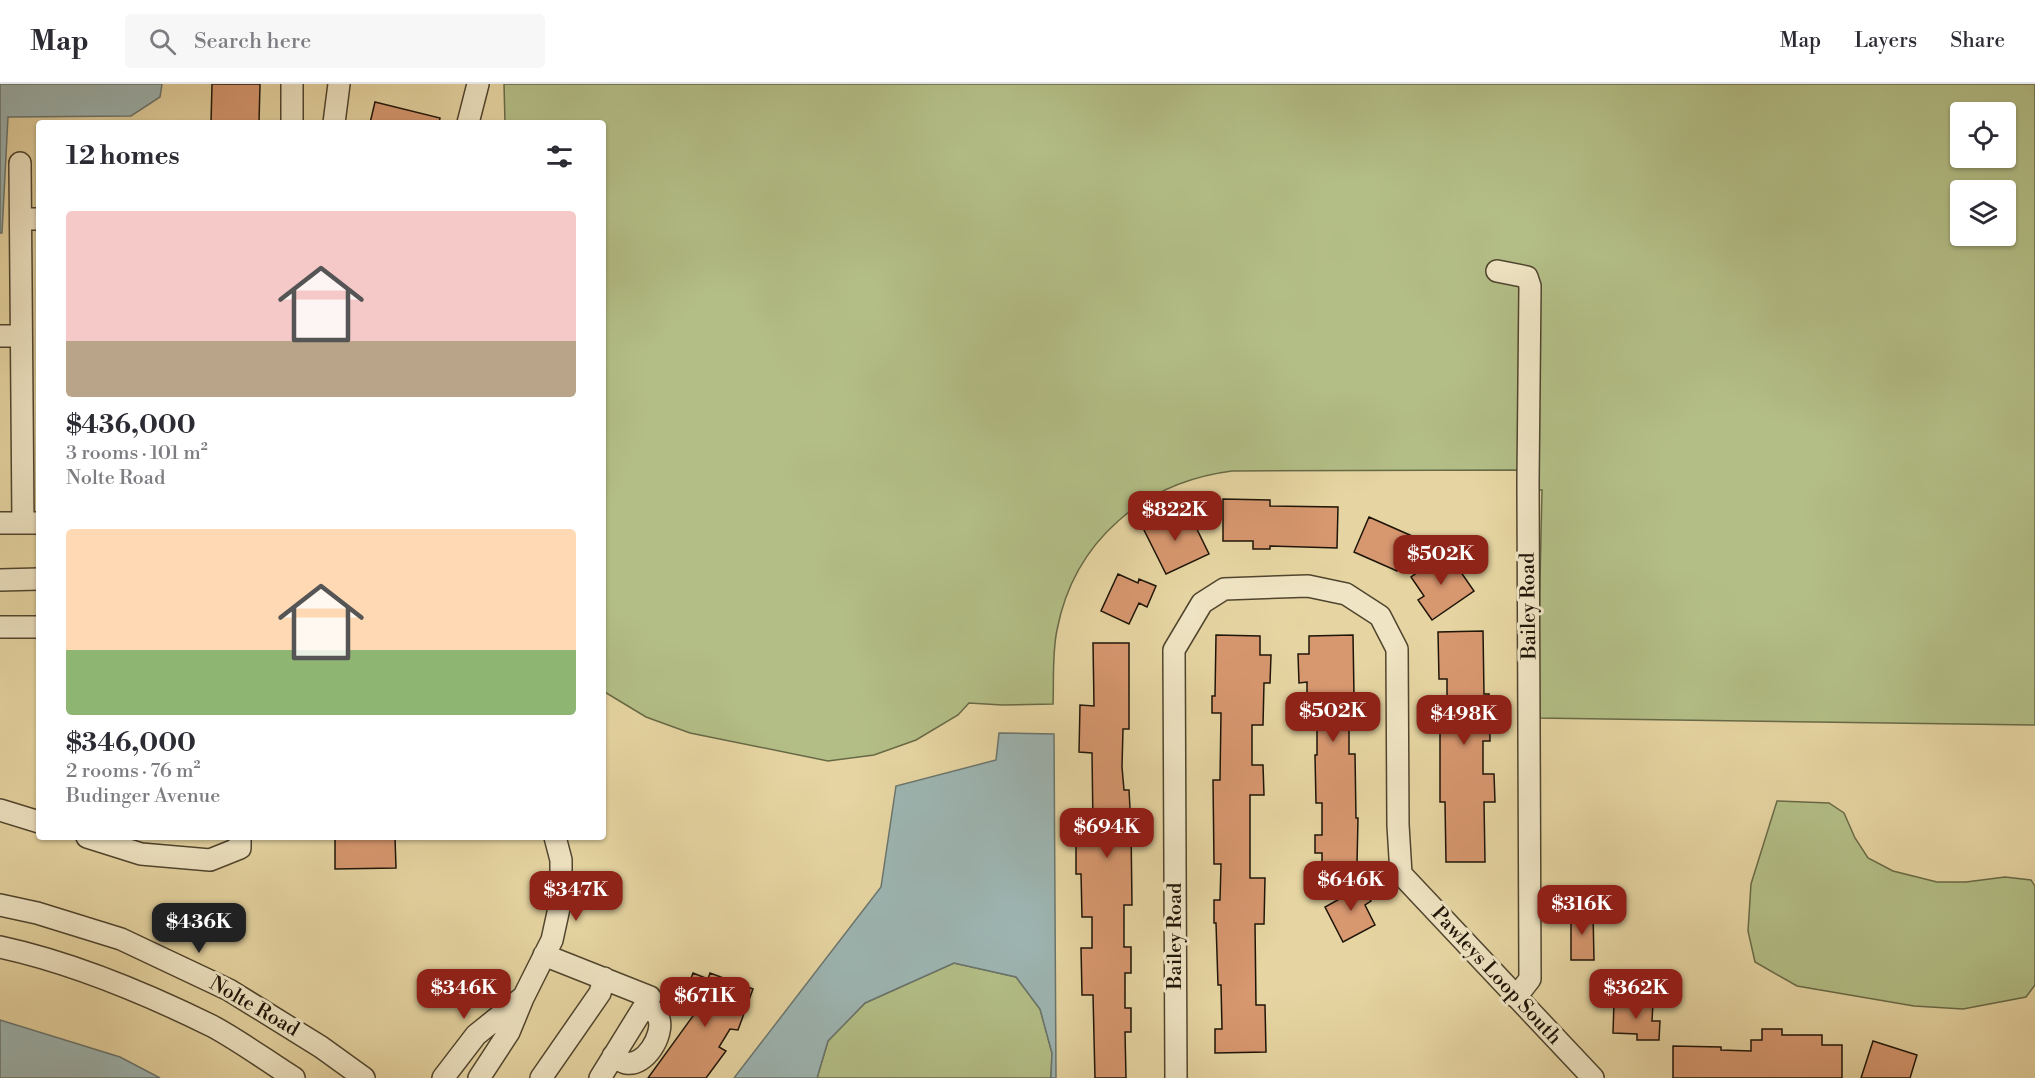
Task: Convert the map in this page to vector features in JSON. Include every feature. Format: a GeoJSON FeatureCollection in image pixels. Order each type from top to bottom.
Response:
{"type":"FeatureCollection","features":[{"type":"Feature","properties":{"kind":"street"},"geometry":{"type":"LineString","coordinates":[[292,84],[292,120]]}},
{"type":"Feature","properties":{"kind":"street"},"geometry":{"type":"LineString","coordinates":[[334,120],[339,84]]}},
{"type":"Feature","properties":{"kind":"street"},"geometry":{"type":"LineString","coordinates":[[469,120],[478,84]]}},
{"type":"Feature","properties":{"kind":"street"},"geometry":{"type":"LineString","coordinates":[[0,523],[31,523],[21,336],[30,284],[30,219],[20,163]]}},
{"type":"Feature","properties":{"kind":"street","name":"Bailey Road"},"geometry":{"type":"LineString","coordinates":[[1497,271],[1527,277],[1530,286],[1528,481],[1530,979],[1516,997]]}},
{"type":"Feature","properties":{"kind":"street"},"geometry":{"type":"LineString","coordinates":[[0,336],[21,336]]}},
{"type":"Feature","properties":{"kind":"street"},"geometry":{"type":"LineString","coordinates":[[0,580],[36,579]]}},
{"type":"Feature","properties":{"kind":"street","name":"Pawleys Loop South"},"geometry":{"type":"LineString","coordinates":[[1173,650],[1202,603],[1224,589],[1308,586],[1346,594],[1380,616],[1397,649],[1398,825],[1401,874],[1593,1078]]}},
{"type":"Feature","properties":{"kind":"street"},"geometry":{"type":"LineString","coordinates":[[0,627],[36,627]]}},
{"type":"Feature","properties":{"kind":"street","name":"Bailey Road"},"geometry":{"type":"LineString","coordinates":[[1173,650],[1176,1078]]}},
{"type":"Feature","properties":{"kind":"street"},"geometry":{"type":"LineString","coordinates":[[0,810],[36,821]]}},
{"type":"Feature","properties":{"kind":"street"},"geometry":{"type":"LineString","coordinates":[[97,840],[141,854],[151,846],[210,860],[240,848],[240,840]]}},
{"type":"Feature","properties":{"kind":"street"},"geometry":{"type":"LineString","coordinates":[[479,1078],[509,1032],[552,940],[561,898],[561,860],[556,840]]}},
{"type":"Feature","properties":{"kind":"street","name":"Nolte Road"},"geometry":{"type":"LineString","coordinates":[[0,905],[37,913],[121,939],[230,990],[321,1047],[364,1078]]}},
{"type":"Feature","properties":{"kind":"street","name":"Nolte Road"},"geometry":{"type":"LineString","coordinates":[[0,947],[28,953],[112,981],[213,1027],[294,1078]]}},
{"type":"Feature","properties":{"kind":"street"},"geometry":{"type":"LineString","coordinates":[[544,955],[650,997],[646,1005],[659,1020],[660,1031],[655,1043],[643,1058],[635,1062],[627,1063],[613,1056],[600,1078]]}},
{"type":"Feature","properties":{"kind":"street"},"geometry":{"type":"LineString","coordinates":[[541,1078],[600,993],[604,978]]}},
{"type":"Feature","properties":{"kind":"street"},"geometry":{"type":"LineString","coordinates":[[442,1078],[476,1035],[523,998]]}},
{"type":"Feature","properties":{"kind":"green space"},"geometry":{"type":"Polygon","coordinates":[[[504,84],[2035,84],[2035,725],[1537,718],[1542,490],[1526,490],[1519,470],[1232,471],[1200,477],[1170,488],[1142,503],[1118,521],[1097,543],[1079,569],[1066,598],[1057,630],[1053,704],[969,703],[958,715],[916,740],[874,755],[828,761],[690,733],[646,717],[606,693],[606,120],[505,120],[504,84]]]}},
{"type":"Feature","properties":{"kind":"green space"},"geometry":{"type":"Polygon","coordinates":[[[1777,801],[1829,803],[1844,813],[1855,838],[1868,858],[1893,871],[1937,882],[1966,882],[2005,877],[2031,880],[2035,886],[2035,985],[2026,997],[1963,1009],[1914,1006],[1797,986],[1755,962],[1748,931],[1751,884],[1777,801]]]}},
{"type":"Feature","properties":{"kind":"green space"},"geometry":{"type":"Polygon","coordinates":[[[954,963],[1016,977],[1040,1009],[1052,1053],[1051,1078],[817,1078],[828,1041],[865,1003],[954,963]]]}},
{"type":"Feature","properties":{"kind":"water"},"geometry":{"type":"Polygon","coordinates":[[[0,84],[162,84],[160,97],[131,116],[8,117],[2,233],[0,233],[0,84]]]}},
{"type":"Feature","properties":{"kind":"water"},"geometry":{"type":"Polygon","coordinates":[[[999,733],[1054,734],[1056,1078],[1051,1078],[1052,1053],[1040,1009],[1016,977],[954,963],[865,1003],[828,1041],[817,1078],[734,1078],[881,887],[896,786],[996,760],[999,733]]]}},
{"type":"Feature","properties":{"kind":"water"},"geometry":{"type":"Polygon","coordinates":[[[0,1020],[120,1057],[160,1078],[0,1078],[0,1020]]]}},
{"type":"Feature","properties":{"kind":"building"},"geometry":{"type":"Polygon","coordinates":[[[212,84],[260,84],[259,120],[211,120],[212,84]]]}},
{"type":"Feature","properties":{"kind":"building"},"geometry":{"type":"Polygon","coordinates":[[[375,102],[440,118],[440,120],[371,120],[375,102]]]}},
{"type":"Feature","properties":{"kind":"building"},"geometry":{"type":"Polygon","coordinates":[[[1223,499],[1270,500],[1270,506],[1338,507],[1337,548],[1270,546],[1270,549],[1253,549],[1253,541],[1223,541],[1223,499]]]}},
{"type":"Feature","properties":{"kind":"building"},"geometry":{"type":"Polygon","coordinates":[[[1189,513],[1209,554],[1166,574],[1142,526],[1166,514],[1170,522],[1189,513]]]}},
{"type":"Feature","properties":{"kind":"building"},"geometry":{"type":"Polygon","coordinates":[[[1369,517],[1412,536],[1397,571],[1354,552],[1369,517]]]}},
{"type":"Feature","properties":{"kind":"building"},"geometry":{"type":"Polygon","coordinates":[[[1447,552],[1474,591],[1432,620],[1418,600],[1424,596],[1411,577],[1447,552]]]}},
{"type":"Feature","properties":{"kind":"building"},"geometry":{"type":"Polygon","coordinates":[[[1118,574],[1138,583],[1139,579],[1156,586],[1147,607],[1139,603],[1129,624],[1101,611],[1118,574]]]}},
{"type":"Feature","properties":{"kind":"building"},"geometry":{"type":"Polygon","coordinates":[[[1483,631],[1484,694],[1489,694],[1490,741],[1483,741],[1483,774],[1494,774],[1495,802],[1484,802],[1485,862],[1446,862],[1445,802],[1440,802],[1440,724],[1447,724],[1447,679],[1439,679],[1438,632],[1483,631]]]}},
{"type":"Feature","properties":{"kind":"building"},"geometry":{"type":"Polygon","coordinates":[[[1216,635],[1260,636],[1260,655],[1271,655],[1270,683],[1264,683],[1263,725],[1252,725],[1252,765],[1263,765],[1264,795],[1250,795],[1250,878],[1265,878],[1264,924],[1255,924],[1256,1005],[1265,1005],[1266,1052],[1215,1053],[1215,1029],[1222,1029],[1221,985],[1218,985],[1216,923],[1214,923],[1214,900],[1220,900],[1221,864],[1214,864],[1213,780],[1220,780],[1221,713],[1212,713],[1212,696],[1215,696],[1216,635]]]}},
{"type":"Feature","properties":{"kind":"building"},"geometry":{"type":"Polygon","coordinates":[[[1353,635],[1356,711],[1349,711],[1349,754],[1355,754],[1356,818],[1358,818],[1357,864],[1322,863],[1322,853],[1315,853],[1315,835],[1322,835],[1322,803],[1316,803],[1317,725],[1307,725],[1307,682],[1299,683],[1298,654],[1309,654],[1309,636],[1353,635]]]}},
{"type":"Feature","properties":{"kind":"building"},"geometry":{"type":"Polygon","coordinates":[[[1093,643],[1129,643],[1129,729],[1123,729],[1122,767],[1124,790],[1129,790],[1131,827],[1132,905],[1124,905],[1124,947],[1131,947],[1131,973],[1125,973],[1125,1008],[1131,1008],[1131,1032],[1125,1032],[1126,1078],[1095,1078],[1093,995],[1082,995],[1081,948],[1092,948],[1092,917],[1082,917],[1081,874],[1076,874],[1076,846],[1087,846],[1087,827],[1093,827],[1092,753],[1079,752],[1080,705],[1094,706],[1093,643]]]}},
{"type":"Feature","properties":{"kind":"building"},"geometry":{"type":"Polygon","coordinates":[[[335,840],[395,840],[396,868],[335,869],[335,840]]]}},
{"type":"Feature","properties":{"kind":"building"},"geometry":{"type":"Polygon","coordinates":[[[1359,881],[1371,901],[1365,905],[1375,925],[1343,942],[1325,907],[1345,896],[1342,890],[1359,881]]]}},
{"type":"Feature","properties":{"kind":"building"},"geometry":{"type":"Polygon","coordinates":[[[1593,912],[1594,960],[1571,960],[1571,913],[1593,912]]]}},
{"type":"Feature","properties":{"kind":"building"},"geometry":{"type":"Polygon","coordinates":[[[693,973],[708,979],[710,973],[753,989],[738,1030],[730,1029],[719,1047],[726,1051],[706,1078],[648,1078],[693,1016],[699,1001],[685,994],[693,973]]]}},
{"type":"Feature","properties":{"kind":"building"},"geometry":{"type":"Polygon","coordinates":[[[1614,1002],[1653,1003],[1652,1021],[1660,1021],[1659,1040],[1637,1040],[1637,1034],[1613,1033],[1614,1002]]]}},
{"type":"Feature","properties":{"kind":"building"},"geometry":{"type":"Polygon","coordinates":[[[1762,1029],[1782,1029],[1782,1035],[1822,1035],[1822,1045],[1842,1045],[1842,1078],[1673,1078],[1673,1046],[1721,1047],[1721,1050],[1751,1051],[1751,1040],[1762,1040],[1762,1029]]]}},
{"type":"Feature","properties":{"kind":"building"},"geometry":{"type":"Polygon","coordinates":[[[1873,1041],[1917,1055],[1910,1078],[1861,1078],[1873,1041]]]}}]}
